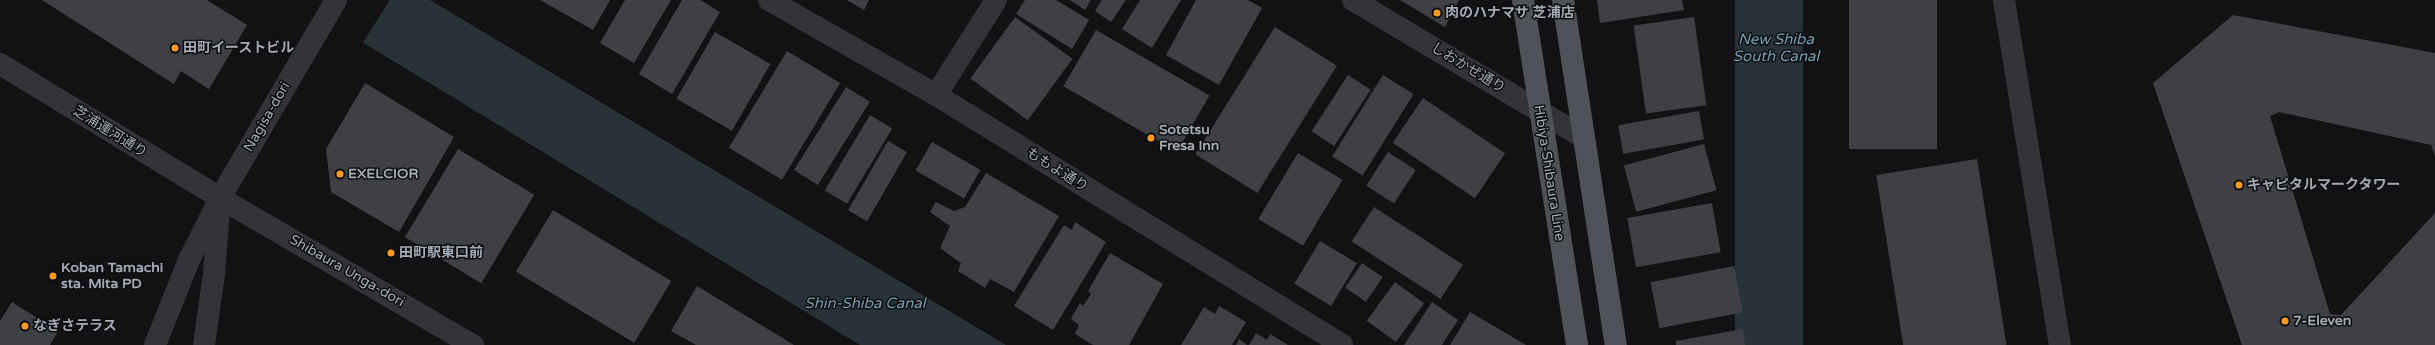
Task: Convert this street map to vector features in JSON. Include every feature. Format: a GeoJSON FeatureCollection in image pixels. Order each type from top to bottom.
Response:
{"type":"FeatureCollection","features":[{"type":"Feature","properties":{"kind":"main road","name":"Hibiya-Shibaura Line"},"geometry":{"type":"LineString","coordinates":[[1523,0],[1539,111],[1577,345]]}},
{"type":"Feature","properties":{"kind":"main road"},"geometry":{"type":"LineString","coordinates":[[1563,0],[1616,345]]}},
{"type":"Feature","properties":{"kind":"street","name":"Nagisa-dori"},"geometry":{"type":"LineString","coordinates":[[155,345],[189,260],[220,198],[336,0]]}},
{"type":"Feature","properties":{"kind":"street","name":"ももよ通り"},"geometry":{"type":"LineString","coordinates":[[768,0],[936,95],[1342,345]]}},
{"type":"Feature","properties":{"kind":"street"},"geometry":{"type":"LineString","coordinates":[[936,95],[996,0]]}},
{"type":"Feature","properties":{"kind":"street","name":"しおかぜ通り"},"geometry":{"type":"LineString","coordinates":[[1353,0],[1583,137]]}},
{"type":"Feature","properties":{"kind":"street"},"geometry":{"type":"LineString","coordinates":[[2004,0],[2060,345]]}},
{"type":"Feature","properties":{"kind":"street","name":"芝浦運河通り"},"geometry":{"type":"LineString","coordinates":[[0,64],[220,198]]}},
{"type":"Feature","properties":{"kind":"street","name":"Nagisa-dori"},"geometry":{"type":"LineString","coordinates":[[204,345],[214,274],[220,198]]}},
{"type":"Feature","properties":{"kind":"street","name":"Shibaura Unga-dori"},"geometry":{"type":"LineString","coordinates":[[220,198],[473,345]]}},
{"type":"Feature","properties":{"kind":"water","name":"Shin-Shiba Canal"},"geometry":{"type":"Polygon","coordinates":[[[293,0],[430,0],[1006,345],[860,345],[293,0]]]}},
{"type":"Feature","properties":{"kind":"water","name":"New Shiba South Canal"},"geometry":{"type":"Polygon","coordinates":[[[1735,0],[1803,0],[1803,345],[1735,345],[1735,0]]]}},
{"type":"Feature","properties":{"kind":"pier"},"geometry":{"type":"Polygon","coordinates":[[[291,0],[390,0],[362,44],[291,0]]]}},
{"type":"Feature","properties":{"kind":"building","name":"田町イーストビル"},"geometry":{"type":"Polygon","coordinates":[[[42,0],[207,0],[247,25],[209,89],[181,71],[174,84],[42,0]]]}},
{"type":"Feature","properties":{"kind":"building"},"geometry":{"type":"Polygon","coordinates":[[[540,0],[610,0],[593,30],[540,0]]]}},
{"type":"Feature","properties":{"kind":"building"},"geometry":{"type":"Polygon","coordinates":[[[625,0],[671,0],[634,63],[600,43],[625,0]]]}},
{"type":"Feature","properties":{"kind":"building"},"geometry":{"type":"Polygon","coordinates":[[[682,0],[700,0],[720,12],[672,94],[639,74],[682,0]]]}},
{"type":"Feature","properties":{"kind":"building"},"geometry":{"type":"Polygon","coordinates":[[[847,0],[869,0],[864,10],[847,0]]]}},
{"type":"Feature","properties":{"kind":"building"},"geometry":{"type":"Polygon","coordinates":[[[1025,0],[1056,0],[1089,20],[1072,49],[1016,14],[1025,0]]]}},
{"type":"Feature","properties":{"kind":"building"},"geometry":{"type":"Polygon","coordinates":[[[1070,0],[1091,0],[1085,10],[1070,0]]]}},
{"type":"Feature","properties":{"kind":"building"},"geometry":{"type":"Polygon","coordinates":[[[1102,0],[1126,0],[1111,22],[1095,11],[1102,0]]]}},
{"type":"Feature","properties":{"kind":"building"},"geometry":{"type":"Polygon","coordinates":[[[1140,0],[1181,0],[1152,48],[1122,29],[1140,0]]]}},
{"type":"Feature","properties":{"kind":"building"},"geometry":{"type":"Polygon","coordinates":[[[1196,0],[1248,0],[1262,8],[1219,85],[1166,55],[1196,0]]]}},
{"type":"Feature","properties":{"kind":"building","name":"肉のハナマサ 芝浦店"},"geometry":{"type":"Polygon","coordinates":[[[1400,0],[1459,0],[1445,27],[1400,0]]]}},
{"type":"Feature","properties":{"kind":"building"},"geometry":{"type":"Polygon","coordinates":[[[1597,0],[1682,0],[1684,10],[1600,23],[1597,0]]]}},
{"type":"Feature","properties":{"kind":"building"},"geometry":{"type":"Polygon","coordinates":[[[1849,0],[1937,0],[1937,149],[1849,149],[1849,0]]]}},
{"type":"Feature","properties":{"kind":"building","name":"キャピタルマークタワー"},"geometry":{"type":"Polygon","coordinates":[[[2233,15],[2435,53],[2435,156],[2431,145],[2279,112],[2270,116],[2330,314],[2341,315],[2435,213],[2435,345],[2242,345],[2153,83],[2233,15]]]}},
{"type":"Feature","properties":{"kind":"building"},"geometry":{"type":"Polygon","coordinates":[[[1015,17],[1072,59],[1028,120],[970,78],[1015,17]]]}},
{"type":"Feature","properties":{"kind":"building"},"geometry":{"type":"Polygon","coordinates":[[[1694,17],[1706,105],[1646,114],[1634,25],[1694,17]]]}},
{"type":"Feature","properties":{"kind":"building"},"geometry":{"type":"Polygon","coordinates":[[[1275,27],[1337,66],[1257,193],[1196,154],[1275,27]]]}},
{"type":"Feature","properties":{"kind":"building"},"geometry":{"type":"Polygon","coordinates":[[[1096,30],[1209,96],[1177,152],[1064,86],[1096,30]]]}},
{"type":"Feature","properties":{"kind":"building"},"geometry":{"type":"Polygon","coordinates":[[[715,32],[770,64],[732,131],[676,99],[715,32]]]}},
{"type":"Feature","properties":{"kind":"building"},"geometry":{"type":"Polygon","coordinates":[[[787,51],[840,83],[782,180],[729,148],[787,51]]]}},
{"type":"Feature","properties":{"kind":"building"},"geometry":{"type":"Polygon","coordinates":[[[1348,75],[1371,90],[1334,146],[1312,131],[1348,75]]]}},
{"type":"Feature","properties":{"kind":"building"},"geometry":{"type":"Polygon","coordinates":[[[1383,75],[1414,94],[1363,175],[1332,156],[1383,75]]]}},
{"type":"Feature","properties":{"kind":"building"},"geometry":{"type":"Polygon","coordinates":[[[365,83],[454,137],[399,232],[331,192],[326,149],[365,83]]]}},
{"type":"Feature","properties":{"kind":"building"},"geometry":{"type":"Polygon","coordinates":[[[846,87],[870,102],[818,185],[794,170],[846,87]]]}},
{"type":"Feature","properties":{"kind":"building"},"geometry":{"type":"Polygon","coordinates":[[[1423,98],[1505,153],[1475,198],[1393,143],[1423,98]]]}},
{"type":"Feature","properties":{"kind":"building"},"geometry":{"type":"Polygon","coordinates":[[[1699,111],[1704,140],[1623,154],[1618,125],[1699,111]]]}},
{"type":"Feature","properties":{"kind":"building"},"geometry":{"type":"Polygon","coordinates":[[[870,115],[892,128],[847,204],[825,190],[870,115]]]}},
{"type":"Feature","properties":{"kind":"building"},"geometry":{"type":"Polygon","coordinates":[[[888,141],[907,152],[867,221],[848,210],[888,141]]]}},
{"type":"Feature","properties":{"kind":"building"},"geometry":{"type":"Polygon","coordinates":[[[932,142],[980,170],[964,199],[916,171],[932,142]]]}},
{"type":"Feature","properties":{"kind":"building"},"geometry":{"type":"Polygon","coordinates":[[[1704,144],[1716,190],[1636,212],[1624,165],[1704,144]]]}},
{"type":"Feature","properties":{"kind":"building"},"geometry":{"type":"Polygon","coordinates":[[[458,149],[534,195],[481,283],[405,237],[458,149]]]}},
{"type":"Feature","properties":{"kind":"building"},"geometry":{"type":"Polygon","coordinates":[[[1388,152],[1416,170],[1394,204],[1366,186],[1388,152]]]}},
{"type":"Feature","properties":{"kind":"building"},"geometry":{"type":"Polygon","coordinates":[[[1298,153],[1343,180],[1303,246],[1258,219],[1298,153]]]}},
{"type":"Feature","properties":{"kind":"building"},"geometry":{"type":"Polygon","coordinates":[[[1977,159],[2006,345],[1903,345],[1876,175],[1977,159]]]}},
{"type":"Feature","properties":{"kind":"building"},"geometry":{"type":"Polygon","coordinates":[[[986,173],[1059,216],[1014,292],[990,279],[985,288],[958,271],[961,263],[940,248],[950,226],[930,212],[936,202],[954,211],[965,207],[986,173]]]}},
{"type":"Feature","properties":{"kind":"building"},"geometry":{"type":"Polygon","coordinates":[[[1712,203],[1721,252],[1636,267],[1627,218],[1712,203]]]}},
{"type":"Feature","properties":{"kind":"building"},"geometry":{"type":"Polygon","coordinates":[[[1374,207],[1463,265],[1441,299],[1352,241],[1374,207]]]}},
{"type":"Feature","properties":{"kind":"building"},"geometry":{"type":"Polygon","coordinates":[[[553,210],[671,281],[634,343],[516,272],[553,210]]]}},
{"type":"Feature","properties":{"kind":"building"},"geometry":{"type":"Polygon","coordinates":[[[1075,222],[1106,242],[1053,330],[1014,306],[1064,225],[1072,230],[1075,222]]]}},
{"type":"Feature","properties":{"kind":"building"},"geometry":{"type":"Polygon","coordinates":[[[1320,241],[1357,263],[1331,306],[1294,284],[1320,241]]]}},
{"type":"Feature","properties":{"kind":"building"},"geometry":{"type":"Polygon","coordinates":[[[1110,253],[1163,284],[1129,345],[1093,345],[1075,334],[1079,325],[1071,319],[1080,303],[1083,306],[1091,294],[1088,291],[1110,253]]]}},
{"type":"Feature","properties":{"kind":"building"},"geometry":{"type":"Polygon","coordinates":[[[1362,263],[1383,277],[1366,302],[1345,288],[1362,263]]]}},
{"type":"Feature","properties":{"kind":"building"},"geometry":{"type":"Polygon","coordinates":[[[1734,266],[1743,312],[1660,328],[1651,282],[1734,266]]]}},
{"type":"Feature","properties":{"kind":"building"},"geometry":{"type":"Polygon","coordinates":[[[1395,282],[1424,303],[1396,342],[1367,321],[1395,282]]]}},
{"type":"Feature","properties":{"kind":"building"},"geometry":{"type":"Polygon","coordinates":[[[697,286],[794,345],[696,345],[671,331],[697,286]]]}},
{"type":"Feature","properties":{"kind":"building","name":"なぎさテラス"},"geometry":{"type":"Polygon","coordinates":[[[12,302],[58,331],[50,345],[0,345],[0,321],[12,302]]]}},
{"type":"Feature","properties":{"kind":"building"},"geometry":{"type":"Polygon","coordinates":[[[1432,302],[1458,320],[1442,345],[1404,345],[1432,302]]]}},
{"type":"Feature","properties":{"kind":"building"},"geometry":{"type":"Polygon","coordinates":[[[1219,306],[1246,322],[1232,345],[1181,345],[1204,307],[1215,314],[1219,306]]]}},
{"type":"Feature","properties":{"kind":"building"},"geometry":{"type":"Polygon","coordinates":[[[1470,312],[1526,345],[1450,345],[1470,312]]]}},
{"type":"Feature","properties":{"kind":"building"},"geometry":{"type":"Polygon","coordinates":[[[1743,329],[1745,345],[1676,345],[1676,341],[1743,329]]]}},
{"type":"Feature","properties":{"kind":"building"},"geometry":{"type":"Polygon","coordinates":[[[1256,333],[1267,340],[1270,334],[1288,345],[1249,345],[1256,333]]]}},
{"type":"Feature","properties":{"kind":"building"},"geometry":{"type":"Polygon","coordinates":[[[1239,339],[1247,345],[1236,345],[1239,339]]]}},
{"type":"Feature","properties":{"kind":"place","name":"肉のハナマサ 芝浦店"},"geometry":{"type":"Point","coordinates":[1437,13]}},
{"type":"Feature","properties":{"kind":"place","name":"田町イーストビル"},"geometry":{"type":"Point","coordinates":[175,48]}},
{"type":"Feature","properties":{"kind":"place","name":"Sotetsu Fresa Inn"},"geometry":{"type":"Point","coordinates":[1151,138]}},
{"type":"Feature","properties":{"kind":"place","name":"EXELCIOR"},"geometry":{"type":"Point","coordinates":[340,174]}},
{"type":"Feature","properties":{"kind":"place","name":"キャピタルマークタワー"},"geometry":{"type":"Point","coordinates":[2239,185]}},
{"type":"Feature","properties":{"kind":"place","name":"田町駅東口前"},"geometry":{"type":"Point","coordinates":[391,253]}},
{"type":"Feature","properties":{"kind":"place","name":"Koban Tamachi sta. Mita PD"},"geometry":{"type":"Point","coordinates":[53,276]}},
{"type":"Feature","properties":{"kind":"place","name":"7-Eleven"},"geometry":{"type":"Point","coordinates":[2285,321]}},
{"type":"Feature","properties":{"kind":"place","name":"なぎさテラス"},"geometry":{"type":"Point","coordinates":[25,326]}}]}
